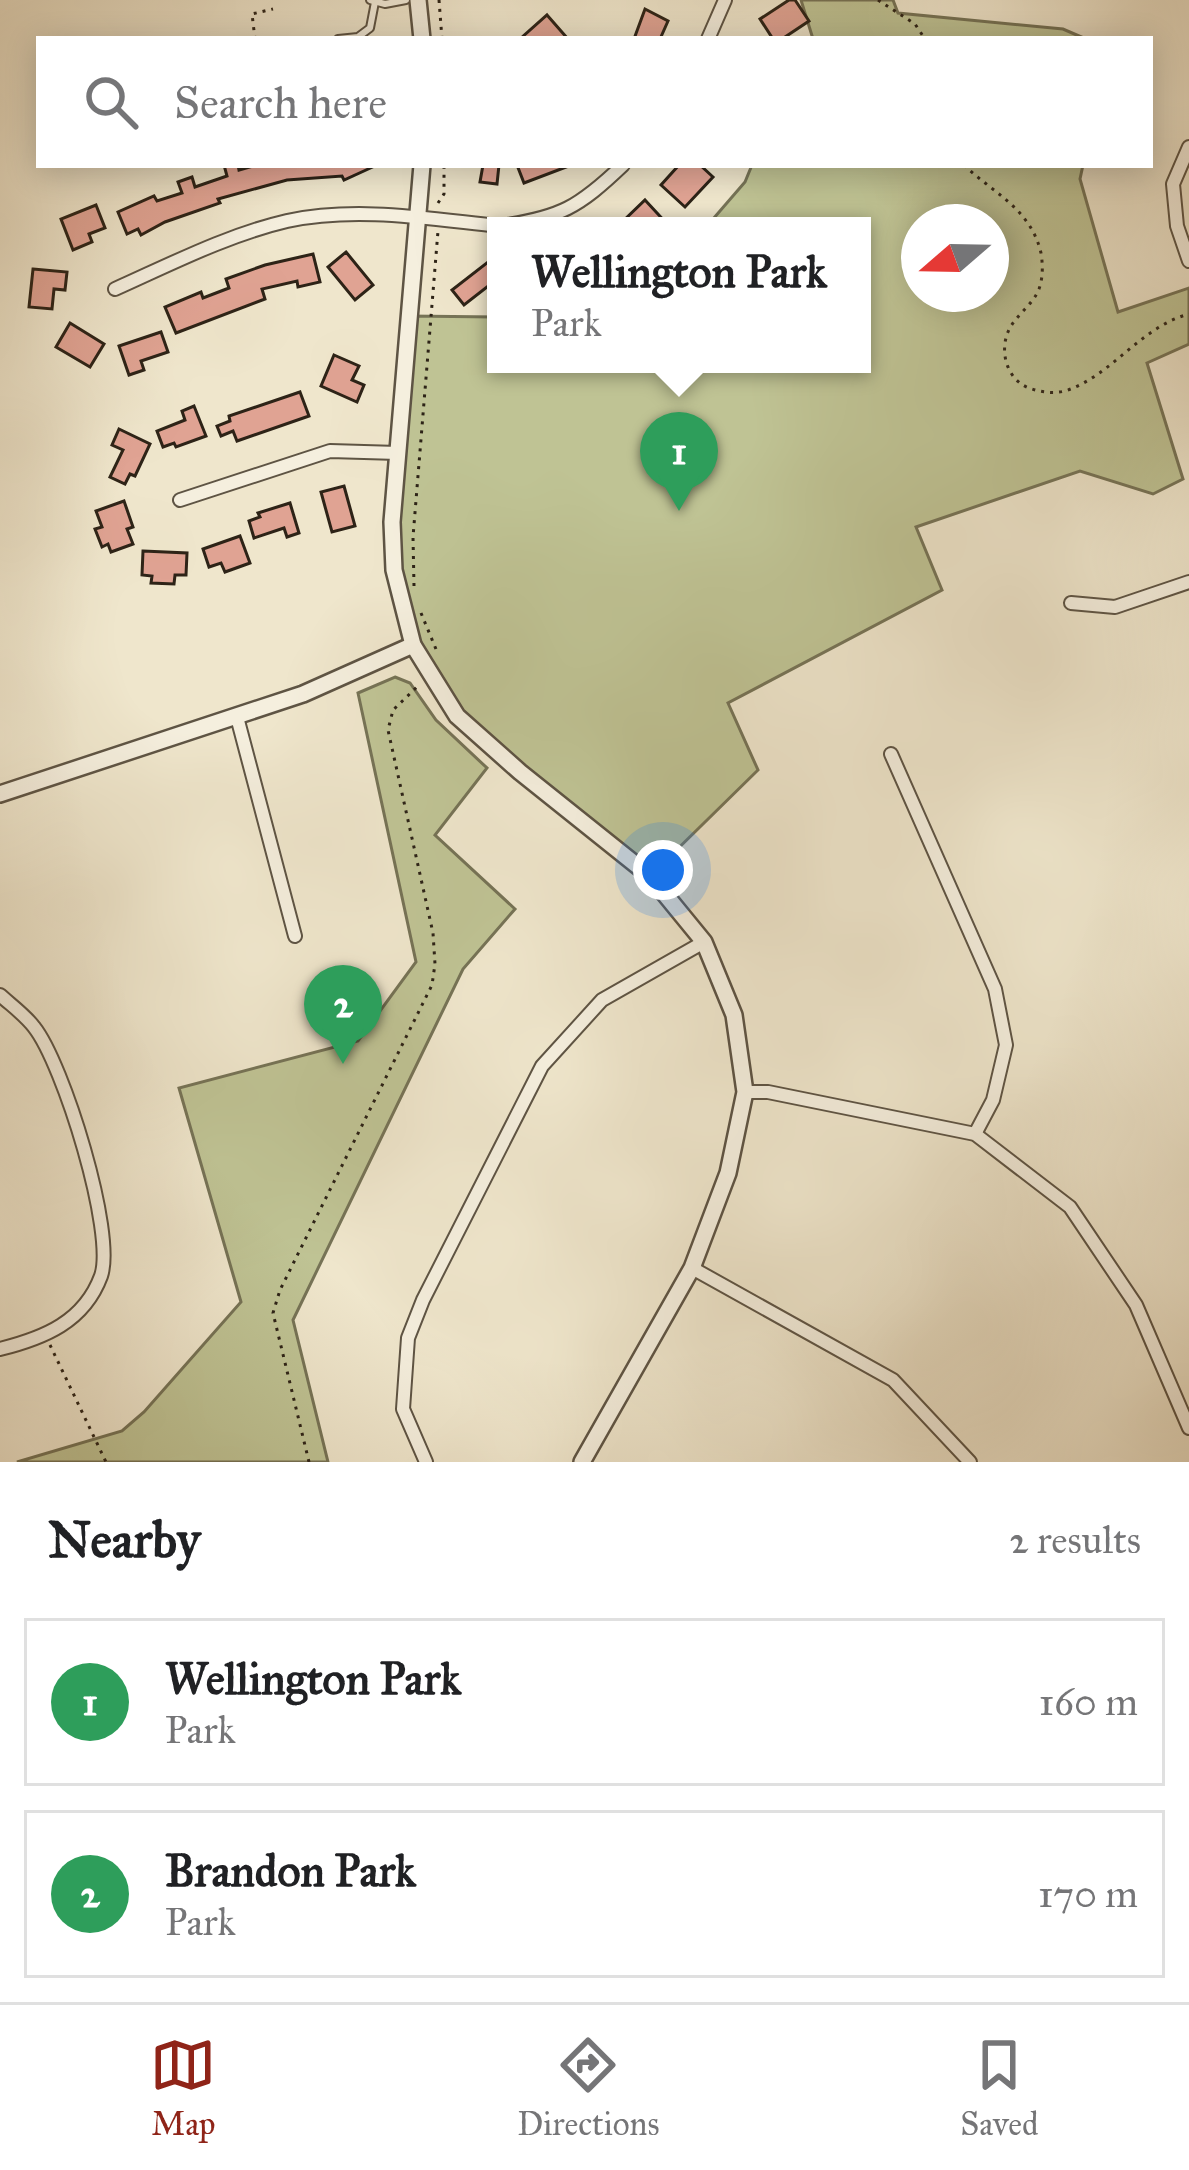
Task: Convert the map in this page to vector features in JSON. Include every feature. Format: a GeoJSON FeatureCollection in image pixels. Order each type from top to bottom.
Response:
{"type":"FeatureCollection","features":[{"type":"Feature","properties":{"kind":"street"},"geometry":{"type":"LineString","coordinates":[[418,0],[422,36]]}},
{"type":"Feature","properties":{"kind":"street"},"geometry":{"type":"LineString","coordinates":[[709,36],[725,0]]}},
{"type":"Feature","properties":{"kind":"street"},"geometry":{"type":"LineString","coordinates":[[1189,147],[1173,184],[1177,226],[1189,261]]}},
{"type":"Feature","properties":{"kind":"street"},"geometry":{"type":"LineString","coordinates":[[422,168],[392,522],[394,570],[412,645],[457,716],[520,772],[630,857],[704,942],[734,1016],[745,1092],[728,1173],[692,1268],[582,1462]]}},
{"type":"Feature","properties":{"kind":"street"},"geometry":{"type":"LineString","coordinates":[[553,217],[590,196],[620,168]]}},
{"type":"Feature","properties":{"kind":"street"},"geometry":{"type":"LineString","coordinates":[[115,289],[238,235],[292,220],[365,213],[487,225]]}},
{"type":"Feature","properties":{"kind":"street"},"geometry":{"type":"LineString","coordinates":[[180,500],[330,451],[398,453]]}},
{"type":"Feature","properties":{"kind":"street"},"geometry":{"type":"LineString","coordinates":[[1071,603],[1114,607],[1189,582]]}},
{"type":"Feature","properties":{"kind":"street"},"geometry":{"type":"LineString","coordinates":[[0,794],[303,694],[412,645]]}},
{"type":"Feature","properties":{"kind":"street"},"geometry":{"type":"LineString","coordinates":[[237,717],[295,936]]}},
{"type":"Feature","properties":{"kind":"street"},"geometry":{"type":"LineString","coordinates":[[890,754],[995,989],[1006,1045],[993,1100],[975,1134]]}},
{"type":"Feature","properties":{"kind":"street"},"geometry":{"type":"LineString","coordinates":[[426,1462],[403,1409],[408,1338],[542,1066],[602,1000],[704,942]]}},
{"type":"Feature","properties":{"kind":"street"},"geometry":{"type":"LineString","coordinates":[[0,995],[34,1027],[65,1081],[105,1247],[101,1276],[74,1318],[46,1336],[0,1348]]}},
{"type":"Feature","properties":{"kind":"street"},"geometry":{"type":"LineString","coordinates":[[745,1092],[768,1092],[975,1134],[1070,1207],[1136,1305],[1189,1428]]}},
{"type":"Feature","properties":{"kind":"street"},"geometry":{"type":"LineString","coordinates":[[692,1268],[893,1380],[970,1462]]}},
{"type":"Feature","properties":{"kind":"lane"},"geometry":{"type":"LineString","coordinates":[[359,36],[370,28],[372,1],[406,0]]}},
{"type":"Feature","properties":{"kind":"path"},"geometry":{"type":"LineString","coordinates":[[439,0],[442,36]]}},
{"type":"Feature","properties":{"kind":"path"},"geometry":{"type":"LineString","coordinates":[[878,0],[915,24],[924,36]]}},
{"type":"Feature","properties":{"kind":"path"},"geometry":{"type":"LineString","coordinates":[[255,36],[252,14],[273,9]]}},
{"type":"Feature","properties":{"kind":"path"},"geometry":{"type":"LineString","coordinates":[[414,594],[413,537],[444,168]]}},
{"type":"Feature","properties":{"kind":"path"},"geometry":{"type":"LineString","coordinates":[[968,168],[1022,213],[1041,255],[1038,292],[1011,326],[1005,347],[1010,376],[1023,386],[1046,393],[1066,391],[1117,358],[1150,329],[1189,314]]}},
{"type":"Feature","properties":{"kind":"path"},"geometry":{"type":"LineString","coordinates":[[309,1462],[273,1313],[280,1290],[432,985],[436,964],[388,730],[393,710],[444,668],[422,613]]}},
{"type":"Feature","properties":{"kind":"path"},"geometry":{"type":"LineString","coordinates":[[46,1336],[106,1462]]}},
{"type":"Feature","properties":{"kind":"green space"},"geometry":{"type":"Polygon","coordinates":[[[801,0],[893,0],[898,13],[1063,29],[1079,36],[812,36],[801,0]]]}},
{"type":"Feature","properties":{"kind":"green space"},"geometry":{"type":"Polygon","coordinates":[[[751,168],[1082,168],[1080,179],[1118,312],[1189,288],[1189,344],[1147,363],[1183,479],[1153,494],[1080,471],[916,527],[942,590],[728,703],[758,770],[650,876],[457,716],[419,657],[394,570],[409,316],[487,317],[487,373],[871,373],[871,217],[715,217],[745,182],[751,168]]]}},
{"type":"Feature","properties":{"kind":"green space"},"geometry":{"type":"Polygon","coordinates":[[[395,677],[410,683],[436,720],[487,768],[435,835],[515,909],[463,969],[293,1320],[328,1462],[17,1462],[122,1431],[241,1302],[179,1088],[358,1041],[416,962],[358,693],[395,677]]]}},
{"type":"Feature","properties":{"kind":"building"},"geometry":{"type":"Polygon","coordinates":[[[795,0],[809,21],[786,36],[771,36],[760,19],[795,0]]]}},
{"type":"Feature","properties":{"kind":"building"},"geometry":{"type":"Polygon","coordinates":[[[645,9],[668,21],[661,36],[635,36],[645,9]]]}},
{"type":"Feature","properties":{"kind":"building"},"geometry":{"type":"Polygon","coordinates":[[[547,15],[565,36],[523,36],[547,15]]]}},
{"type":"Feature","properties":{"kind":"building"},"geometry":{"type":"Polygon","coordinates":[[[225,168],[370,168],[344,180],[342,176],[287,180],[218,199],[220,203],[141,235],[138,229],[127,234],[118,212],[154,196],[157,201],[182,193],[178,182],[192,177],[195,187],[227,176],[225,168]]]}},
{"type":"Feature","properties":{"kind":"building"},"geometry":{"type":"Polygon","coordinates":[[[482,168],[499,168],[497,184],[480,182],[482,168]]]}},
{"type":"Feature","properties":{"kind":"building"},"geometry":{"type":"Polygon","coordinates":[[[518,168],[564,168],[524,183],[518,168]]]}},
{"type":"Feature","properties":{"kind":"building"},"geometry":{"type":"Polygon","coordinates":[[[676,168],[703,168],[713,177],[685,207],[661,185],[676,168]]]}},
{"type":"Feature","properties":{"kind":"building"},"geometry":{"type":"Polygon","coordinates":[[[645,200],[661,217],[627,217],[645,200]]]}},
{"type":"Feature","properties":{"kind":"building"},"geometry":{"type":"Polygon","coordinates":[[[96,205],[105,228],[89,234],[92,242],[73,250],[61,219],[96,205]]]}},
{"type":"Feature","properties":{"kind":"building"},"geometry":{"type":"Polygon","coordinates":[[[346,252],[373,285],[355,300],[328,267],[346,252]]]}},
{"type":"Feature","properties":{"kind":"building"},"geometry":{"type":"Polygon","coordinates":[[[313,254],[320,282],[298,287],[297,281],[262,289],[265,299],[176,333],[165,307],[201,292],[203,298],[229,288],[226,279],[265,265],[313,254]]]}},
{"type":"Feature","properties":{"kind":"building"},"geometry":{"type":"Polygon","coordinates":[[[487,263],[487,287],[464,305],[452,290],[487,263]]]}},
{"type":"Feature","properties":{"kind":"building"},"geometry":{"type":"Polygon","coordinates":[[[33,269],[67,272],[65,290],[54,289],[52,309],[29,307],[33,269]]]}},
{"type":"Feature","properties":{"kind":"building"},"geometry":{"type":"Polygon","coordinates":[[[70,323],[104,344],[90,367],[56,347],[70,323]]]}},
{"type":"Feature","properties":{"kind":"building"},"geometry":{"type":"Polygon","coordinates":[[[161,332],[168,352],[141,361],[144,370],[129,375],[119,346],[161,332]]]}},
{"type":"Feature","properties":{"kind":"building"},"geometry":{"type":"Polygon","coordinates":[[[334,355],[359,366],[352,380],[364,385],[357,402],[321,386],[334,355]]]}},
{"type":"Feature","properties":{"kind":"building"},"geometry":{"type":"Polygon","coordinates":[[[300,392],[309,416],[237,441],[233,431],[221,436],[217,426],[230,421],[229,416],[300,392]]]}},
{"type":"Feature","properties":{"kind":"building"},"geometry":{"type":"Polygon","coordinates":[[[194,406],[206,436],[163,447],[157,431],[185,420],[182,411],[194,406]]]}},
{"type":"Feature","properties":{"kind":"building"},"geometry":{"type":"Polygon","coordinates":[[[119,429],[150,444],[135,476],[130,474],[125,484],[110,477],[123,450],[112,445],[119,429]]]}},
{"type":"Feature","properties":{"kind":"building"},"geometry":{"type":"Polygon","coordinates":[[[344,486],[355,526],[332,532],[321,492],[344,486]]]}},
{"type":"Feature","properties":{"kind":"building"},"geometry":{"type":"Polygon","coordinates":[[[124,501],[133,544],[111,552],[108,544],[102,547],[95,529],[102,527],[96,511],[124,501]]]}},
{"type":"Feature","properties":{"kind":"building"},"geometry":{"type":"Polygon","coordinates":[[[290,503],[299,533],[287,537],[284,528],[254,538],[249,521],[260,517],[258,513],[290,503]]]}},
{"type":"Feature","properties":{"kind":"building"},"geometry":{"type":"Polygon","coordinates":[[[240,536],[250,563],[225,572],[221,563],[209,567],[203,549],[240,536]]]}},
{"type":"Feature","properties":{"kind":"building"},"geometry":{"type":"Polygon","coordinates":[[[143,551],[187,553],[186,575],[175,575],[174,584],[151,583],[152,576],[142,575],[143,551]]]}},
{"type":"Feature","properties":{"kind":"place","name":"Wellington Park"},"geometry":{"type":"Point","coordinates":[679,511]}},
{"type":"Feature","properties":{"kind":"place","name":"Brandon Park"},"geometry":{"type":"Point","coordinates":[343,1064]}}]}
